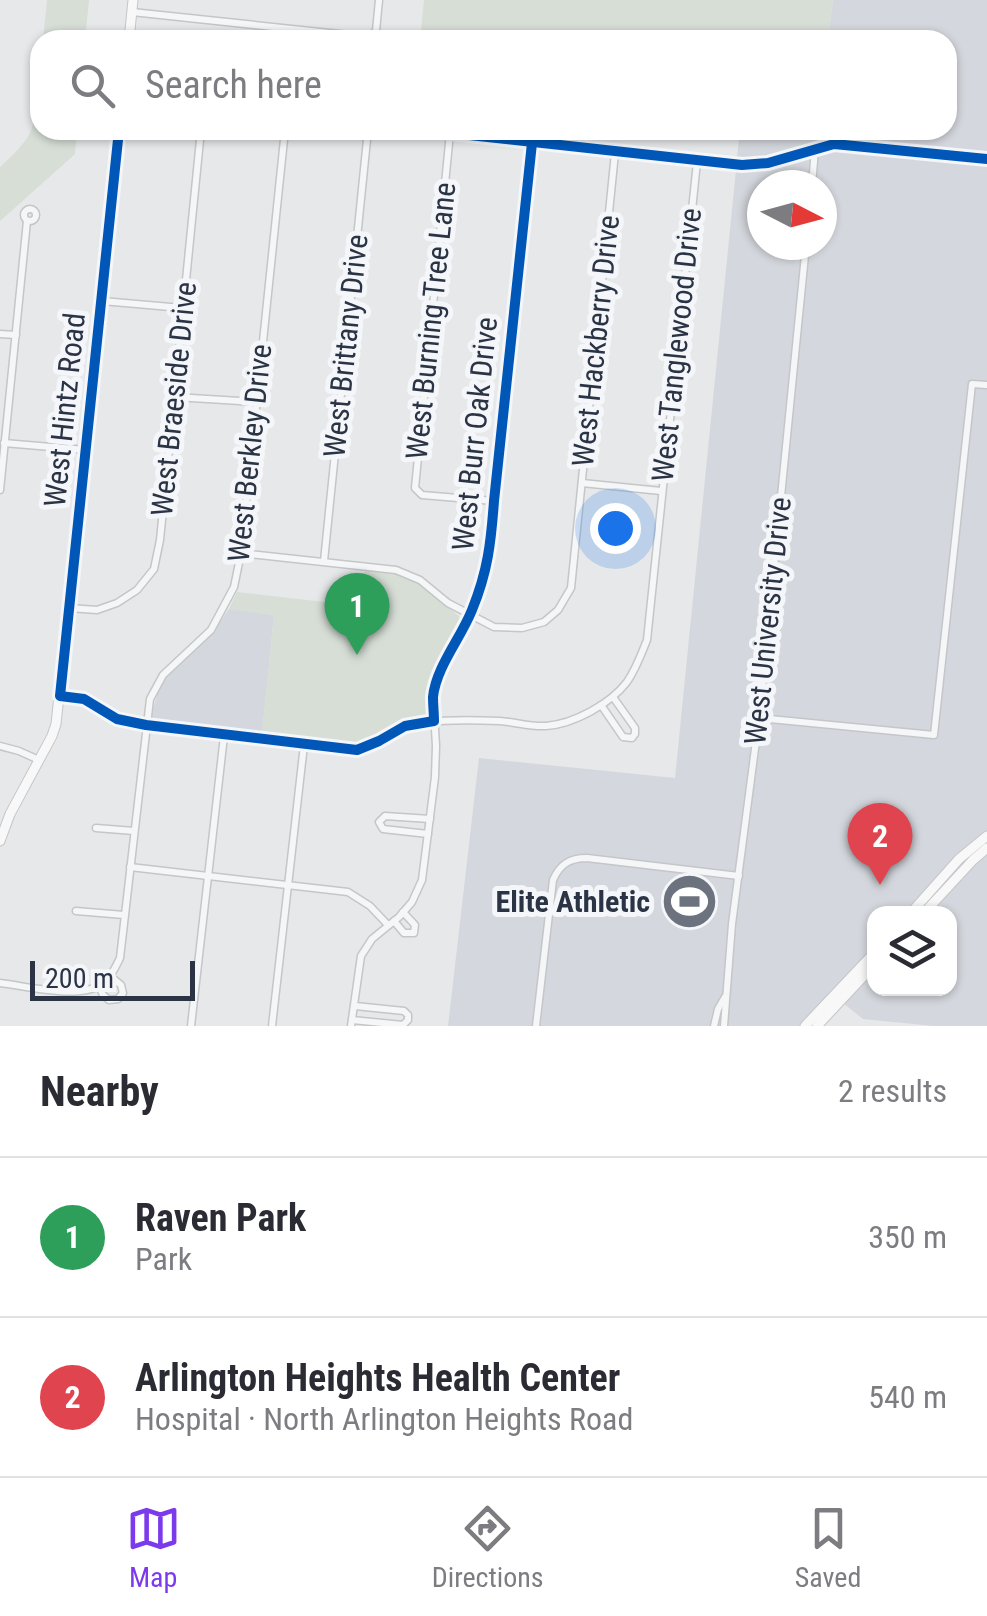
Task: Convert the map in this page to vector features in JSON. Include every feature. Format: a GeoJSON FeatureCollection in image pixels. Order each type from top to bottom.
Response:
{"type":"FeatureCollection","features":[{"type":"Feature","properties":{"kind":"street"},"geometry":{"type":"LineString","coordinates":[[130,30],[133,0]]}},
{"type":"Feature","properties":{"kind":"street"},"geometry":{"type":"LineString","coordinates":[[376,30],[380,0]]}},
{"type":"Feature","properties":{"kind":"street"},"geometry":{"type":"LineString","coordinates":[[132,12],[295,30]]}},
{"type":"Feature","properties":{"kind":"street","name":"West Hintz Road"},"geometry":{"type":"LineString","coordinates":[[0,841],[10,814],[52,736],[60,696],[118,140]]}},
{"type":"Feature","properties":{"kind":"street","name":"West Braeside Drive"},"geometry":{"type":"LineString","coordinates":[[69,608],[97,610],[117,603],[137,590],[154,570],[200,140]]}},
{"type":"Feature","properties":{"kind":"street","name":"West Berkley Drive"},"geometry":{"type":"LineString","coordinates":[[110,976],[120,958],[150,699],[163,674],[210,630],[234,588],[241,553],[283,140]]}},
{"type":"Feature","properties":{"kind":"street","name":"West Brittany Drive"},"geometry":{"type":"LineString","coordinates":[[324,561],[367,140]]}},
{"type":"Feature","properties":{"kind":"street","name":"West Burning Tree Lane"},"geometry":{"type":"LineString","coordinates":[[449,140],[415,488],[422,494],[494,501]]}},
{"type":"Feature","properties":{"kind":"street"},"geometry":{"type":"LineString","coordinates":[[514,140],[742,165],[768,163],[834,144],[987,159]]}},
{"type":"Feature","properties":{"kind":"street","name":"West Burr Oak Drive"},"geometry":{"type":"LineString","coordinates":[[391,923],[404,912],[422,880],[436,762],[433,694],[470,616],[491,552],[532,142]]}},
{"type":"Feature","properties":{"kind":"street"},"geometry":{"type":"LineString","coordinates":[[814,170],[816,148]]}},
{"type":"Feature","properties":{"kind":"street","name":"West Hackberry Drive"},"geometry":{"type":"LineString","coordinates":[[470,616],[494,627],[522,628],[544,622],[558,610],[570,588],[615,153]]}},
{"type":"Feature","properties":{"kind":"street","name":"West Tanglewood Drive"},"geometry":{"type":"LineString","coordinates":[[60,696],[84,699],[118,719],[146,725],[357,750],[405,726],[434,722],[500,721],[546,726],[570,721],[612,696],[626,684],[647,640],[698,162]]}},
{"type":"Feature","properties":{"kind":"street"},"geometry":{"type":"LineString","coordinates":[[0,490],[4,416],[27,221]]}},
{"type":"Feature","properties":{"kind":"street","name":"West University Drive"},"geometry":{"type":"LineString","coordinates":[[726,996],[759,718],[805,260]]}},
{"type":"Feature","properties":{"kind":"street"},"geometry":{"type":"LineString","coordinates":[[102,301],[182,308]]}},
{"type":"Feature","properties":{"kind":"street"},"geometry":{"type":"LineString","coordinates":[[0,334],[16,336]]}},
{"type":"Feature","properties":{"kind":"street"},"geometry":{"type":"LineString","coordinates":[[759,718],[934,736],[972,384],[987,386]]}},
{"type":"Feature","properties":{"kind":"street"},"geometry":{"type":"LineString","coordinates":[[175,397],[256,402]]}},
{"type":"Feature","properties":{"kind":"street"},"geometry":{"type":"LineString","coordinates":[[4,443],[86,450]]}},
{"type":"Feature","properties":{"kind":"street"},"geometry":{"type":"LineString","coordinates":[[582,483],[661,491]]}},
{"type":"Feature","properties":{"kind":"street"},"geometry":{"type":"LineString","coordinates":[[241,553],[396,570],[420,580],[448,604],[470,616]]}},
{"type":"Feature","properties":{"kind":"street"},"geometry":{"type":"LineString","coordinates":[[600,705],[624,737],[632,738],[634,728],[612,696]]}},
{"type":"Feature","properties":{"kind":"street"},"geometry":{"type":"LineString","coordinates":[[191,1026],[224,736]]}},
{"type":"Feature","properties":{"kind":"street"},"geometry":{"type":"LineString","coordinates":[[272,1026],[304,745]]}},
{"type":"Feature","properties":{"kind":"street"},"geometry":{"type":"LineString","coordinates":[[0,746],[39,760]]}},
{"type":"Feature","properties":{"kind":"street"},"geometry":{"type":"LineString","coordinates":[[428,834],[383,829],[379,822],[385,816],[430,819]]}},
{"type":"Feature","properties":{"kind":"street"},"geometry":{"type":"LineString","coordinates":[[96,828],[134,831]]}},
{"type":"Feature","properties":{"kind":"street"},"geometry":{"type":"LineString","coordinates":[[917,906],[968,850],[987,836]]}},
{"type":"Feature","properties":{"kind":"street"},"geometry":{"type":"LineString","coordinates":[[930,906],[987,848]]}},
{"type":"Feature","properties":{"kind":"street"},"geometry":{"type":"LineString","coordinates":[[536,1026],[553,880],[563,864],[587,858],[739,876]]}},
{"type":"Feature","properties":{"kind":"street"},"geometry":{"type":"LineString","coordinates":[[130,866],[348,892],[404,934],[414,933],[415,925],[404,912]]}},
{"type":"Feature","properties":{"kind":"street"},"geometry":{"type":"LineString","coordinates":[[76,911],[124,915]]}},
{"type":"Feature","properties":{"kind":"street"},"geometry":{"type":"LineString","coordinates":[[354,1006],[404,1012],[406,1024],[352,1023],[354,1006],[361,956],[372,938],[391,923]]}},
{"type":"Feature","properties":{"kind":"street"},"geometry":{"type":"LineString","coordinates":[[805,1026],[867,960]]}},
{"type":"Feature","properties":{"kind":"street"},"geometry":{"type":"LineString","coordinates":[[817,1026],[867,972]]}},
{"type":"Feature","properties":{"kind":"street"},"geometry":{"type":"LineString","coordinates":[[0,983],[80,992],[99,986],[110,976],[121,985],[122,993],[118,999],[109,1000],[99,986]]}},
{"type":"Feature","properties":{"kind":"street"},"geometry":{"type":"LineString","coordinates":[[714,1026],[726,996]]}},
{"type":"Feature","properties":{"kind":"street"},"geometry":{"type":"LineString","coordinates":[[724,1026],[726,996]]}},
{"type":"Feature","properties":{"kind":"shaded area"},"geometry":{"type":"Polygon","coordinates":[[[47,0],[89,0],[86,30],[44,30],[47,0]]]}},
{"type":"Feature","properties":{"kind":"shaded area"},"geometry":{"type":"Polygon","coordinates":[[[424,0],[833,0],[829,30],[421,30],[424,0]]]}},
{"type":"Feature","properties":{"kind":"shaded area"},"geometry":{"type":"Polygon","coordinates":[[[833,0],[987,0],[987,152],[845,140],[957,140],[957,30],[829,30],[833,0]]]}},
{"type":"Feature","properties":{"kind":"shaded area"},"geometry":{"type":"Polygon","coordinates":[[[30,133],[30,140],[76,140],[75,154],[0,221],[0,167],[30,133]]]}},
{"type":"Feature","properties":{"kind":"shaded area"},"geometry":{"type":"Polygon","coordinates":[[[739,140],[830,140],[772,157],[737,157],[739,140]]]}},
{"type":"Feature","properties":{"kind":"shaded area"},"geometry":{"type":"Polygon","coordinates":[[[835,149],[987,164],[987,837],[917,906],[867,906],[867,955],[800,1026],[448,1026],[479,758],[675,778],[736,170],[747,170],[747,260],[837,260],[837,170],[756,170],[835,149]]]}},
{"type":"Feature","properties":{"kind":"shaded area"},"geometry":{"type":"Polygon","coordinates":[[[365,569],[414,580],[460,617],[434,678],[425,717],[357,743],[262,734],[274,615],[229,609],[237,592],[360,606],[365,569]]]}},
{"type":"Feature","properties":{"kind":"shaded area"},"geometry":{"type":"Polygon","coordinates":[[[229,609],[274,615],[262,734],[154,722],[151,716],[159,688],[170,672],[211,634],[229,609]]]}},
{"type":"Feature","properties":{"kind":"shaded area"},"geometry":{"type":"Polygon","coordinates":[[[987,852],[987,1026],[863,1019],[843,1003],[867,977],[867,996],[957,996],[957,906],[933,906],[987,852]]]}},
{"type":"Feature","properties":{"kind":"cycle path"},"geometry":{"type":"LineString","coordinates":[[118,140],[60,696],[84,699],[117,719],[146,725],[357,750],[405,726],[434,721],[435,686],[482,582],[492,530],[532,143]]}},
{"type":"Feature","properties":{"kind":"cycle path"},"geometry":{"type":"LineString","coordinates":[[514,140],[742,165],[768,163],[834,144],[987,159]]}},
{"type":"Feature","properties":{"kind":"place","name":"Raven Park"},"geometry":{"type":"Point","coordinates":[357,655]}},
{"type":"Feature","properties":{"kind":"place","name":"Arlington Heights Health Center"},"geometry":{"type":"Point","coordinates":[880,885]}},
{"type":"Feature","properties":{"kind":"place","name":"Elite Athletic"},"geometry":{"type":"Point","coordinates":[689,902]}}]}
